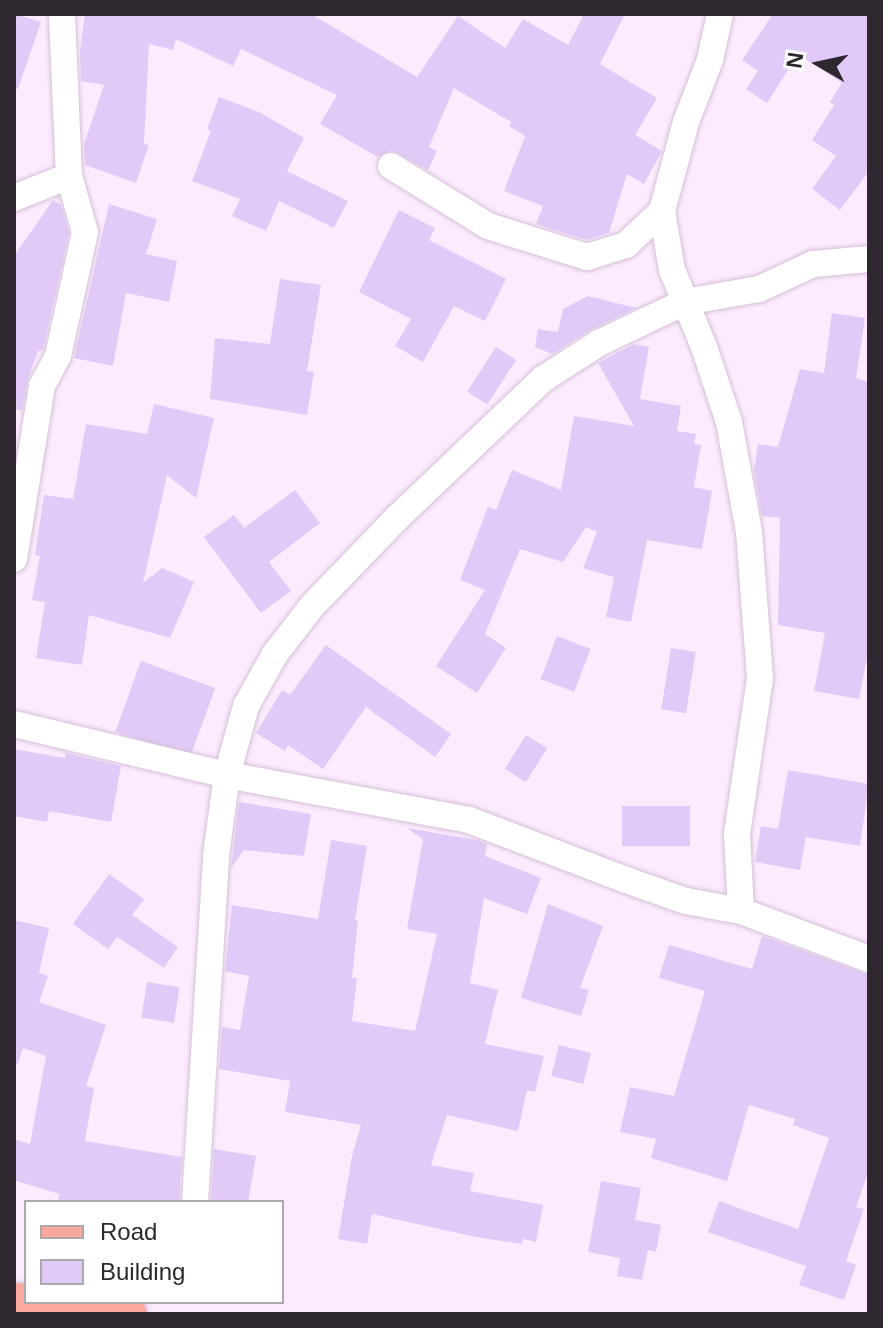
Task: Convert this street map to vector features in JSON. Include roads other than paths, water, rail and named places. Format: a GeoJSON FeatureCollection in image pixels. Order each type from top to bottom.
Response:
{"type":"FeatureCollection","features":[{"type":"Feature","properties":{"kind":"main road"},"geometry":{"type":"LineString","coordinates":[[14,1304],[126,1314]]}},
{"type":"Feature","properties":{"kind":"street"},"geometry":{"type":"LineString","coordinates":[[14,559],[42,386],[58,356],[85,232],[69,176],[62,14]]}},
{"type":"Feature","properties":{"kind":"street"},"geometry":{"type":"LineString","coordinates":[[720,14],[710,60],[686,122],[662,211],[672,270],[729,422],[749,532],[760,678],[737,834],[741,911]]}},
{"type":"Feature","properties":{"kind":"street"},"geometry":{"type":"LineString","coordinates":[[391,166],[488,226],[587,257],[626,245],[662,211]]}},
{"type":"Feature","properties":{"kind":"street"},"geometry":{"type":"LineString","coordinates":[[14,198],[69,176]]}},
{"type":"Feature","properties":{"kind":"street"},"geometry":{"type":"LineString","coordinates":[[195,1200],[216,855],[227,775],[246,706],[275,654],[313,605],[398,517],[543,379],[599,343],[685,302],[759,289],[813,264],[869,259]]}},
{"type":"Feature","properties":{"kind":"street"},"geometry":{"type":"LineString","coordinates":[[14,724],[227,775],[469,820],[686,901],[741,911],[869,959]]}}]}
